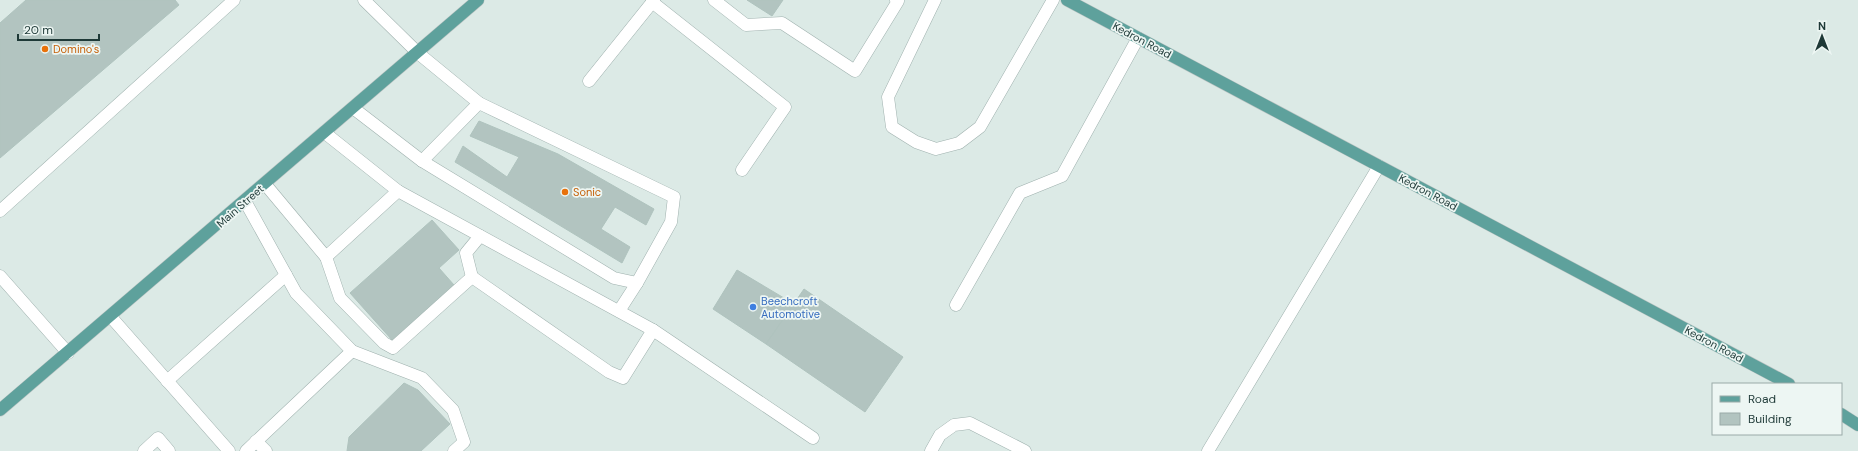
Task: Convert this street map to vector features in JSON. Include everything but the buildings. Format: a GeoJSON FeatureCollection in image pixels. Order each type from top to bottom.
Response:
{"type":"FeatureCollection","features":[{"type":"Feature","properties":{"kind":"main road","name":"Main Street"},"geometry":{"type":"LineString","coordinates":[[0,410],[325,133],[478,0]]}},
{"type":"Feature","properties":{"kind":"main road","name":"Kedron Road"},"geometry":{"type":"LineString","coordinates":[[1067,0],[1787,383]]}},
{"type":"Feature","properties":{"kind":"main road"},"geometry":{"type":"LineString","coordinates":[[1842,415],[1858,425]]}},
{"type":"Feature","properties":{"kind":"lane"},"geometry":{"type":"LineString","coordinates":[[0,211],[234,0]]}},
{"type":"Feature","properties":{"kind":"lane"},"geometry":{"type":"LineString","coordinates":[[364,0],[418,52],[479,103],[674,197],[671,222],[637,283],[619,311]]}},
{"type":"Feature","properties":{"kind":"lane"},"geometry":{"type":"LineString","coordinates":[[714,0],[746,24],[782,23],[855,71],[898,2],[896,0]]}},
{"type":"Feature","properties":{"kind":"lane"},"geometry":{"type":"LineString","coordinates":[[935,0],[888,97],[892,127],[916,142],[936,149],[959,143],[980,127],[1053,0]]}},
{"type":"Feature","properties":{"kind":"lane"},"geometry":{"type":"LineString","coordinates":[[588,81],[653,1],[785,107],[742,170]]}},
{"type":"Feature","properties":{"kind":"lane"},"geometry":{"type":"LineString","coordinates":[[956,305],[1020,193],[1062,176],[1138,38]]}},
{"type":"Feature","properties":{"kind":"lane"},"geometry":{"type":"LineString","coordinates":[[422,161],[479,103]]}},
{"type":"Feature","properties":{"kind":"lane"},"geometry":{"type":"LineString","coordinates":[[353,108],[422,161],[614,278],[637,283]]}},
{"type":"Feature","properties":{"kind":"lane"},"geometry":{"type":"LineString","coordinates":[[325,133],[398,191],[653,330],[813,438]]}},
{"type":"Feature","properties":{"kind":"lane"},"geometry":{"type":"LineString","coordinates":[[1208,451],[1379,166]]}},
{"type":"Feature","properties":{"kind":"lane"},"geometry":{"type":"LineString","coordinates":[[265,184],[326,257],[340,298],[384,343],[393,348],[472,277]]}},
{"type":"Feature","properties":{"kind":"lane"},"geometry":{"type":"LineString","coordinates":[[326,257],[398,191]]}},
{"type":"Feature","properties":{"kind":"lane"},"geometry":{"type":"LineString","coordinates":[[245,201],[296,293],[352,351],[422,378],[453,410],[464,442],[454,451]]}},
{"type":"Feature","properties":{"kind":"lane"},"geometry":{"type":"LineString","coordinates":[[480,236],[466,253],[472,277],[609,372],[623,378],[653,330]]}},
{"type":"Feature","properties":{"kind":"lane"},"geometry":{"type":"LineString","coordinates":[[167,381],[286,275]]}},
{"type":"Feature","properties":{"kind":"lane"},"geometry":{"type":"LineString","coordinates":[[0,276],[68,353]]}},
{"type":"Feature","properties":{"kind":"lane"},"geometry":{"type":"LineString","coordinates":[[111,316],[229,451]]}},
{"type":"Feature","properties":{"kind":"lane"},"geometry":{"type":"LineString","coordinates":[[246,451],[352,351]]}},
{"type":"Feature","properties":{"kind":"lane"},"geometry":{"type":"LineString","coordinates":[[931,451],[940,434],[954,425],[970,423],[1025,451]]}},
{"type":"Feature","properties":{"kind":"lane"},"geometry":{"type":"LineString","coordinates":[[144,451],[158,438],[169,451]]}},
{"type":"Feature","properties":{"kind":"lane"},"geometry":{"type":"LineString","coordinates":[[256,441],[266,451]]}},
{"type":"Feature","properties":{"kind":"place","name":"Domino's"},"geometry":{"type":"Point","coordinates":[45,49]}},
{"type":"Feature","properties":{"kind":"place","name":"Sonic"},"geometry":{"type":"Point","coordinates":[565,192]}},
{"type":"Feature","properties":{"kind":"place","name":"Beechcroft Automotive"},"geometry":{"type":"Point","coordinates":[753,307]}}]}
